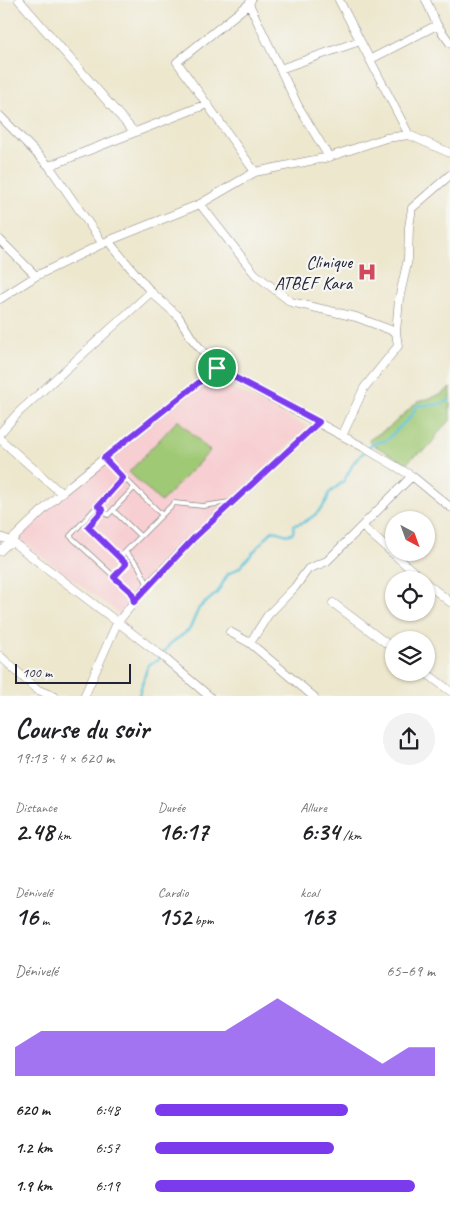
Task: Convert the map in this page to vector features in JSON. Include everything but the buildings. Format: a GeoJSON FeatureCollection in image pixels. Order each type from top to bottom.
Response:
{"type":"FeatureCollection","features":[{"type":"Feature","properties":{"kind":"street"},"geometry":{"type":"LineString","coordinates":[[19,0],[134,132]]}},
{"type":"Feature","properties":{"kind":"street"},"geometry":{"type":"LineString","coordinates":[[339,0],[409,135]]}},
{"type":"Feature","properties":{"kind":"street"},"geometry":{"type":"LineString","coordinates":[[426,0],[437,25],[450,43]]}},
{"type":"Feature","properties":{"kind":"street"},"geometry":{"type":"LineString","coordinates":[[254,172],[177,62],[250,2],[298,106],[329,157]]}},
{"type":"Feature","properties":{"kind":"street"},"geometry":{"type":"LineString","coordinates":[[370,60],[437,25]]}},
{"type":"Feature","properties":{"kind":"street"},"geometry":{"type":"LineString","coordinates":[[280,68],[360,41]]}},
{"type":"Feature","properties":{"kind":"street"},"geometry":{"type":"LineString","coordinates":[[49,166],[207,104]]}},
{"type":"Feature","properties":{"kind":"street"},"geometry":{"type":"LineString","coordinates":[[0,116],[49,166],[105,242],[151,292],[178,316],[192,340],[217,368],[343,434],[412,476],[450,507]]}},
{"type":"Feature","properties":{"kind":"street"},"geometry":{"type":"LineString","coordinates":[[0,300],[36,276],[105,242],[200,204],[254,172],[329,157],[386,138],[409,135],[450,153]]}},
{"type":"Feature","properties":{"kind":"street"},"geometry":{"type":"LineString","coordinates":[[343,434],[364,388],[398,346],[396,332],[398,298],[408,259],[408,227],[412,208],[450,175]]}},
{"type":"Feature","properties":{"kind":"street"},"geometry":{"type":"LineString","coordinates":[[200,204],[255,274],[290,302],[356,317],[396,332]]}},
{"type":"Feature","properties":{"kind":"street"},"geometry":{"type":"LineString","coordinates":[[0,240],[36,276]]}},
{"type":"Feature","properties":{"kind":"street"},"geometry":{"type":"LineString","coordinates":[[0,434],[19,412],[151,292]]}},
{"type":"Feature","properties":{"kind":"street"},"geometry":{"type":"LineString","coordinates":[[0,551],[61,492],[217,368]]}},
{"type":"Feature","properties":{"kind":"street"},"geometry":{"type":"LineString","coordinates":[[84,696],[117,623],[148,585],[194,538],[319,422]]}},
{"type":"Feature","properties":{"kind":"street"},"geometry":{"type":"LineString","coordinates":[[0,439],[61,492]]}},
{"type":"Feature","properties":{"kind":"street"},"geometry":{"type":"LineString","coordinates":[[250,643],[268,614],[295,587],[308,569],[327,561],[412,476]]}},
{"type":"Feature","properties":{"kind":"street"},"geometry":{"type":"LineString","coordinates":[[363,527],[413,571]]}},
{"type":"Feature","properties":{"kind":"street"},"geometry":{"type":"LineString","coordinates":[[0,536],[11,541],[162,656],[210,696]]}},
{"type":"Feature","properties":{"kind":"street"},"geometry":{"type":"LineString","coordinates":[[435,590],[450,602]]}},
{"type":"Feature","properties":{"kind":"street"},"geometry":{"type":"LineString","coordinates":[[333,603],[385,642]]}},
{"type":"Feature","properties":{"kind":"street"},"geometry":{"type":"LineString","coordinates":[[230,632],[250,643],[314,696]]}},
{"type":"Feature","properties":{"kind":"street"},"geometry":{"type":"LineString","coordinates":[[0,656],[36,689],[55,696]]}},
{"type":"Feature","properties":{"kind":"street"},"geometry":{"type":"LineString","coordinates":[[435,680],[450,691]]}},
{"type":"Feature","properties":{"kind":"lane"},"geometry":{"type":"LineString","coordinates":[[104,458],[160,514]]}},
{"type":"Feature","properties":{"kind":"lane"},"geometry":{"type":"LineString","coordinates":[[123,478],[70,536],[132,593],[134,602]]}},
{"type":"Feature","properties":{"kind":"lane"},"geometry":{"type":"LineString","coordinates":[[98,506],[108,515],[134,488]]}},
{"type":"Feature","properties":{"kind":"lane"},"geometry":{"type":"LineString","coordinates":[[120,558],[160,514],[174,503],[203,506],[234,501]]}},
{"type":"Feature","properties":{"kind":"lane"},"geometry":{"type":"LineString","coordinates":[[88,527],[103,510]]}},
{"type":"Feature","properties":{"kind":"lane"},"geometry":{"type":"LineString","coordinates":[[113,510],[140,536]]}},
{"type":"Feature","properties":{"kind":"lane"},"geometry":{"type":"LineString","coordinates":[[82,522],[126,564],[114,577]]}},
{"type":"Feature","properties":{"kind":"lane"},"geometry":{"type":"LineString","coordinates":[[125,552],[138,565],[148,585]]}},
{"type":"Feature","properties":{"kind":"shaded area"},"geometry":{"type":"Polygon","coordinates":[[[211,377],[308,427],[173,555],[121,615],[16,538],[61,495],[211,377]]]}},
{"type":"Feature","properties":{"kind":"green space"},"geometry":{"type":"Polygon","coordinates":[[[450,388],[450,421],[442,428],[426,449],[413,457],[407,464],[370,443],[369,440],[391,426],[417,402],[440,395],[450,388]]]}},
{"type":"Feature","properties":{"kind":"green space"},"geometry":{"type":"Polygon","coordinates":[[[178,420],[210,451],[161,502],[129,472],[178,420]]]}},
{"type":"Feature","properties":{"kind":"waterway"},"geometry":{"type":"LineString","coordinates":[[139,695],[148,665],[158,660],[170,644],[189,630],[199,608],[217,593],[228,574],[239,568],[273,530],[286,534],[293,533],[294,525],[300,524],[316,514],[325,504],[329,493],[344,481],[354,462],[372,444],[387,440],[411,416],[417,406],[436,405],[450,400]]}},
{"type":"Feature","properties":{"kind":"place","name":"Clinique ATBEF Kara"},"geometry":{"type":"Point","coordinates":[367,272]}},
{"type":"Feature","properties":{"kind":"route"},"geometry":{"type":"LineString","coordinates":[[217,368],[319,422],[194,538],[134,602],[132,593],[114,577],[126,564],[88,527],[103,510],[98,506],[123,478],[104,458],[217,368]]}}]}
